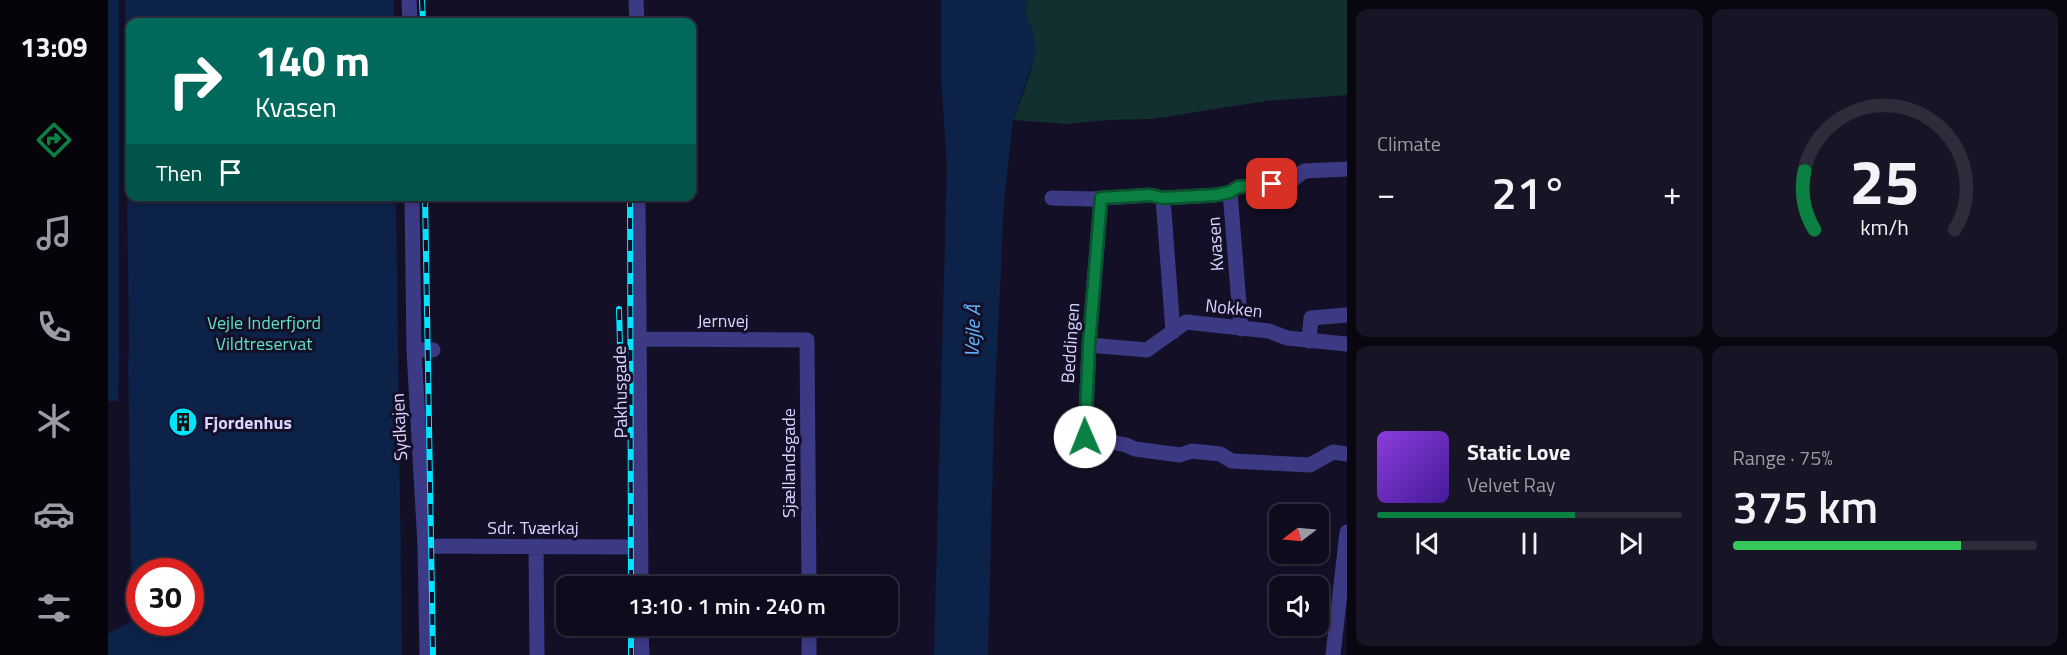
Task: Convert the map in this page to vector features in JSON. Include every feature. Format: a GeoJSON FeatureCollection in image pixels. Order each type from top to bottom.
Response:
{"type":"FeatureCollection","features":[{"type":"Feature","properties":{"kind":"street"},"geometry":{"type":"LineString","coordinates":[[409,0],[410,18]]}},
{"type":"Feature","properties":{"kind":"street"},"geometry":{"type":"LineString","coordinates":[[636,0],[637,18]]}},
{"type":"Feature","properties":{"kind":"street","name":"Kvasen"},"geometry":{"type":"LineString","coordinates":[[1052,198],[1150,195],[1163,198],[1230,192],[1238,187],[1289,183],[1304,171],[1347,169]]}},
{"type":"Feature","properties":{"kind":"street","name":"Kvasen"},"geometry":{"type":"LineString","coordinates":[[1230,192],[1241,329]]}},
{"type":"Feature","properties":{"kind":"street","name":"Beddingen"},"geometry":{"type":"LineString","coordinates":[[1101,198],[1089,345],[1085,437],[1146,451],[1180,455],[1192,451],[1220,454],[1232,461],[1310,465],[1333,452],[1347,453]]}},
{"type":"Feature","properties":{"kind":"street"},"geometry":{"type":"LineString","coordinates":[[1163,198],[1173,332]]}},
{"type":"Feature","properties":{"kind":"street","name":"Sydkajen"},"geometry":{"type":"LineString","coordinates":[[412,201],[414,350],[425,546],[427,655]]}},
{"type":"Feature","properties":{"kind":"street","name":"Pakhusgade"},"geometry":{"type":"LineString","coordinates":[[639,201],[641,576]]}},
{"type":"Feature","properties":{"kind":"street"},"geometry":{"type":"LineString","coordinates":[[1309,341],[1311,318],[1347,315]]}},
{"type":"Feature","properties":{"kind":"street","name":"Nokken"},"geometry":{"type":"LineString","coordinates":[[1089,345],[1147,350],[1186,322],[1269,331],[1287,338],[1347,344]]}},
{"type":"Feature","properties":{"kind":"street","name":"Jernvej"},"geometry":{"type":"LineString","coordinates":[[639,339],[807,340]]}},
{"type":"Feature","properties":{"kind":"street","name":"Sjællandsgade"},"geometry":{"type":"LineString","coordinates":[[807,340],[808,576]]}},
{"type":"Feature","properties":{"kind":"street"},"geometry":{"type":"LineString","coordinates":[[414,350],[433,350]]}},
{"type":"Feature","properties":{"kind":"street"},"geometry":{"type":"LineString","coordinates":[[1333,655],[1347,532]]}},
{"type":"Feature","properties":{"kind":"street","name":"Sdr. Tværkaj"},"geometry":{"type":"LineString","coordinates":[[425,546],[641,548]]}},
{"type":"Feature","properties":{"kind":"street"},"geometry":{"type":"LineString","coordinates":[[536,546],[537,655]]}},
{"type":"Feature","properties":{"kind":"street"},"geometry":{"type":"LineString","coordinates":[[642,636],[642,655]]}},
{"type":"Feature","properties":{"kind":"street"},"geometry":{"type":"LineString","coordinates":[[809,636],[809,655]]}},
{"type":"Feature","properties":{"kind":"green space"},"geometry":{"type":"Polygon","coordinates":[[[1028,0],[1347,0],[1347,95],[1266,101],[1152,119],[1068,124],[1013,120],[1035,51],[1026,13],[1028,0]]]}},
{"type":"Feature","properties":{"kind":"water","name":"Vejle Inderfjord Vildtreservat"},"geometry":{"type":"Polygon","coordinates":[[[108,0],[394,0],[394,18],[126,18],[126,201],[396,201],[402,655],[108,655],[108,634],[126,624],[126,636],[204,636],[204,558],[131,558],[128,357],[119,358],[118,401],[108,401],[108,0]]]}},
{"type":"Feature","properties":{"kind":"water","name":"Vejle Å"},"geometry":{"type":"Polygon","coordinates":[[[941,0],[1028,0],[1026,15],[1034,34],[1036,54],[1013,120],[1004,202],[994,416],[988,655],[934,655],[947,165],[941,78],[941,0]]]}},
{"type":"Feature","properties":{"kind":"pier"},"geometry":{"type":"Polygon","coordinates":[[[119,0],[125,0],[129,357],[119,357],[119,0]]]}},
{"type":"Feature","properties":{"kind":"railway"},"geometry":{"type":"LineString","coordinates":[[422,0],[423,18]]}},
{"type":"Feature","properties":{"kind":"railway"},"geometry":{"type":"LineString","coordinates":[[425,201],[433,655]]}},
{"type":"Feature","properties":{"kind":"railway"},"geometry":{"type":"LineString","coordinates":[[630,201],[631,576]]}},
{"type":"Feature","properties":{"kind":"railway"},"geometry":{"type":"LineString","coordinates":[[619,309],[624,381]]}},
{"type":"Feature","properties":{"kind":"railway"},"geometry":{"type":"LineString","coordinates":[[631,636],[631,655]]}},
{"type":"Feature","properties":{"kind":"place","name":"Fjordenhus"},"geometry":{"type":"Point","coordinates":[183,422]}},
{"type":"Feature","properties":{"kind":"route"},"geometry":{"type":"LineString","coordinates":[[1085,437],[1089,345],[1101,198],[1216,195],[1230,192],[1238,187],[1272,184]]}}]}
